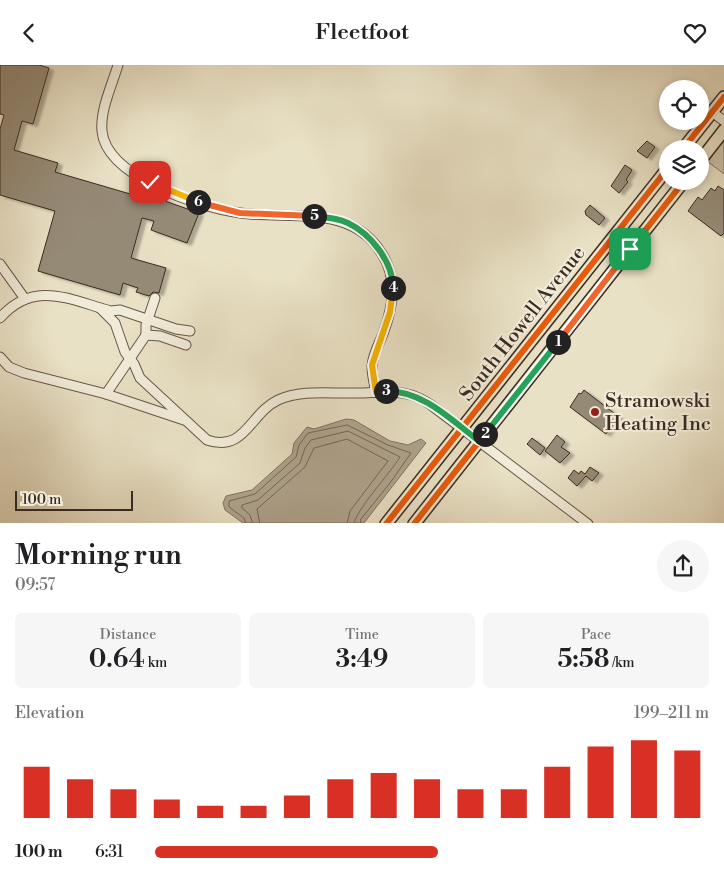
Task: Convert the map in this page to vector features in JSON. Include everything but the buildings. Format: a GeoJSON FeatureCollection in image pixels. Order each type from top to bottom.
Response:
{"type":"FeatureCollection","features":[{"type":"Feature","properties":{"kind":"main road"},"geometry":{"type":"LineString","coordinates":[[690,140],[724,97]]}},
{"type":"Feature","properties":{"kind":"main road"},"geometry":{"type":"LineString","coordinates":[[709,149],[724,130]]}},
{"type":"Feature","properties":{"kind":"main road","name":"South Howell Avenue"},"geometry":{"type":"LineString","coordinates":[[386,523],[659,179]]}},
{"type":"Feature","properties":{"kind":"main road","name":"South Howell Avenue"},"geometry":{"type":"LineString","coordinates":[[414,523],[677,190]]}},
{"type":"Feature","properties":{"kind":"street"},"geometry":{"type":"LineString","coordinates":[[118,65],[101,123],[104,143],[116,160],[164,189],[215,207],[240,213],[313,216],[349,223],[362,232],[382,253],[393,284],[390,312],[372,365],[376,392]]}},
{"type":"Feature","properties":{"kind":"street"},"geometry":{"type":"LineString","coordinates":[[712,112],[724,121]]}},
{"type":"Feature","properties":{"kind":"street"},"geometry":{"type":"LineString","coordinates":[[0,264],[25,299]]}},
{"type":"Feature","properties":{"kind":"street"},"geometry":{"type":"LineString","coordinates":[[0,318],[11,307],[25,299],[38,294],[52,294],[100,308],[120,310],[148,320],[190,331]]}},
{"type":"Feature","properties":{"kind":"street"},"geometry":{"type":"LineString","coordinates":[[106,395],[146,335],[148,320],[155,298]]}},
{"type":"Feature","properties":{"kind":"street"},"geometry":{"type":"LineString","coordinates":[[100,308],[115,323],[129,358],[148,388],[179,413],[184,420],[207,440],[224,443],[239,437],[269,405],[288,396],[303,393],[398,392],[419,398],[588,523]]}},
{"type":"Feature","properties":{"kind":"street"},"geometry":{"type":"LineString","coordinates":[[146,335],[160,336],[186,345]]}},
{"type":"Feature","properties":{"kind":"street"},"geometry":{"type":"LineString","coordinates":[[0,357],[9,367],[184,420]]}},
{"type":"Feature","properties":{"kind":"shaded area"},"geometry":{"type":"Polygon","coordinates":[[[724,141],[724,174],[709,163],[709,159],[724,141]]]}},
{"type":"Feature","properties":{"kind":"water"},"geometry":{"type":"Polygon","coordinates":[[[346,419],[354,420],[390,441],[408,445],[421,439],[426,443],[364,523],[243,523],[225,510],[223,503],[226,496],[252,490],[292,454],[294,443],[307,427],[314,429],[346,419]]]}},
{"type":"Feature","properties":{"kind":"cycle path"},"geometry":{"type":"LineString","coordinates":[[690,140],[724,97]]}},
{"type":"Feature","properties":{"kind":"cycle path"},"geometry":{"type":"LineString","coordinates":[[387,523],[659,179]]}},
{"type":"Feature","properties":{"kind":"cycle path"},"geometry":{"type":"LineString","coordinates":[[415,523],[677,190]]}},
{"type":"Feature","properties":{"kind":"place","name":"Stramowski Heating Inc"},"geometry":{"type":"Point","coordinates":[595,412]}},
{"type":"Feature","properties":{"kind":"route"},"geometry":{"type":"LineString","coordinates":[[150,182],[190,200],[240,213],[313,216],[333,219],[349,223],[362,232],[382,253],[389,268],[393,284],[390,312],[372,365],[376,392],[390,391],[419,398],[479,441],[630,249]]}}]}
